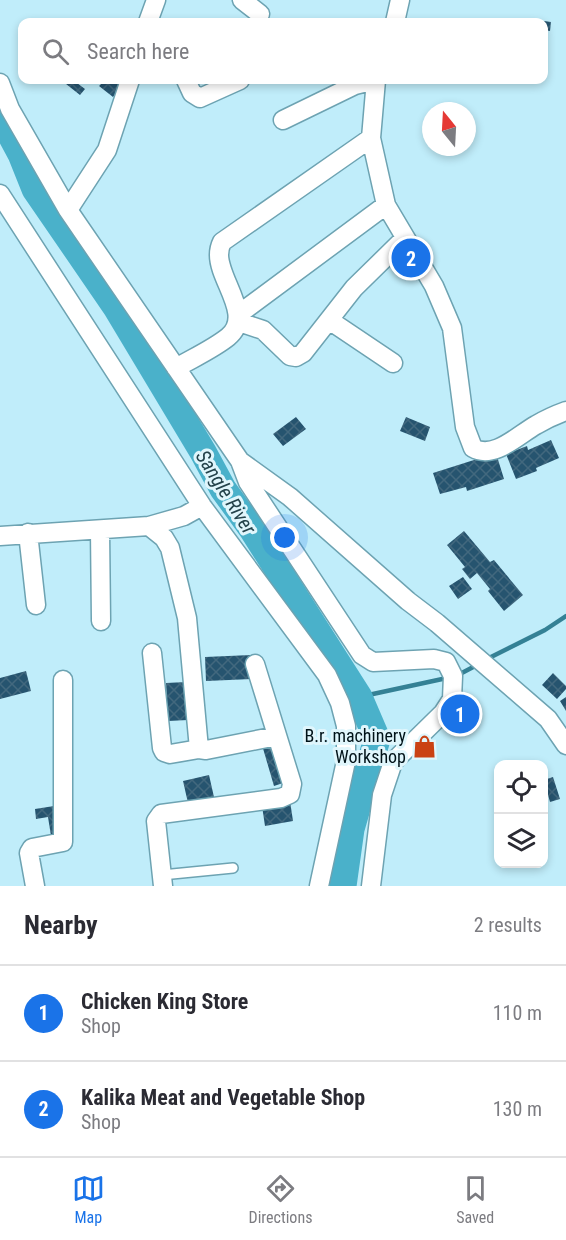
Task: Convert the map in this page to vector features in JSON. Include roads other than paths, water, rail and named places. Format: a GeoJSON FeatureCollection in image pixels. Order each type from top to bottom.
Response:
{"type":"FeatureCollection","features":[{"type":"Feature","properties":{"kind":"street"},"geometry":{"type":"LineString","coordinates":[[242,0],[260,14]]}},
{"type":"Feature","properties":{"kind":"street"},"geometry":{"type":"LineString","coordinates":[[396,18],[400,0]]}},
{"type":"Feature","properties":{"kind":"street"},"geometry":{"type":"LineString","coordinates":[[0,83],[5,103],[68,210],[240,461],[248,482],[362,655],[373,662],[434,659],[446,663],[453,676],[453,699],[443,713],[393,762],[382,795],[371,886]]}},
{"type":"Feature","properties":{"kind":"street"},"geometry":{"type":"LineString","coordinates":[[68,210],[107,150],[129,84]]}},
{"type":"Feature","properties":{"kind":"street"},"geometry":{"type":"LineString","coordinates":[[188,84],[192,93],[200,98],[231,84]]}},
{"type":"Feature","properties":{"kind":"street"},"geometry":{"type":"LineString","coordinates":[[283,120],[359,84]]}},
{"type":"Feature","properties":{"kind":"street"},"geometry":{"type":"LineString","coordinates":[[376,84],[371,138],[386,205],[434,286],[452,328],[465,428],[473,448],[488,452],[505,445],[550,417],[566,411]]}},
{"type":"Feature","properties":{"kind":"street"},"geometry":{"type":"LineString","coordinates":[[371,138],[222,242],[218,254],[221,271],[239,318],[263,330],[290,356],[296,357],[303,353],[354,288],[405,238]]}},
{"type":"Feature","properties":{"kind":"street"},"geometry":{"type":"LineString","coordinates":[[0,194],[202,506],[327,675],[340,703],[346,726],[346,761],[320,886]]}},
{"type":"Feature","properties":{"kind":"street"},"geometry":{"type":"LineString","coordinates":[[177,368],[230,336],[239,318],[386,205]]}},
{"type":"Feature","properties":{"kind":"street"},"geometry":{"type":"LineString","coordinates":[[329,320],[393,363]]}},
{"type":"Feature","properties":{"kind":"street"},"geometry":{"type":"LineString","coordinates":[[240,461],[290,497],[408,601],[437,623],[548,719],[566,745]]}},
{"type":"Feature","properties":{"kind":"street"},"geometry":{"type":"LineString","coordinates":[[0,536],[149,526],[184,516],[202,506]]}},
{"type":"Feature","properties":{"kind":"street"},"geometry":{"type":"LineString","coordinates":[[149,526],[164,538],[170,548],[187,618],[199,749]]}},
{"type":"Feature","properties":{"kind":"street"},"geometry":{"type":"LineString","coordinates":[[100,530],[101,621]]}},
{"type":"Feature","properties":{"kind":"street"},"geometry":{"type":"LineString","coordinates":[[28,533],[36,605]]}},
{"type":"Feature","properties":{"kind":"street"},"geometry":{"type":"LineString","coordinates":[[152,653],[164,752],[170,754],[206,750],[277,736]]}},
{"type":"Feature","properties":{"kind":"street"},"geometry":{"type":"LineString","coordinates":[[163,880],[156,821],[160,814],[281,798],[291,794],[292,784],[255,664]]}},
{"type":"Feature","properties":{"kind":"street"},"geometry":{"type":"LineString","coordinates":[[35,886],[29,854],[33,848],[63,842],[63,680]]}},
{"type":"Feature","properties":{"kind":"lane"},"geometry":{"type":"LineString","coordinates":[[163,880],[233,868]]}},
{"type":"Feature","properties":{"kind":"waterway","name":"Sangle River"},"geometry":{"type":"LineString","coordinates":[[0,115],[21,154],[35,189],[116,307],[223,489],[252,529],[359,697],[377,739],[351,829],[343,886]]}},
{"type":"Feature","properties":{"kind":"waterway"},"geometry":{"type":"LineString","coordinates":[[487,659],[545,630],[566,616]]}},
{"type":"Feature","properties":{"kind":"waterway"},"geometry":{"type":"LineString","coordinates":[[458,675],[477,665]]}},
{"type":"Feature","properties":{"kind":"waterway"},"geometry":{"type":"LineString","coordinates":[[359,697],[447,678]]}},
{"type":"Feature","properties":{"kind":"place","name":"Kalika Meat and Vegetable Shop"},"geometry":{"type":"Point","coordinates":[411,258]}},
{"type":"Feature","properties":{"kind":"place","name":"Chicken King Store"},"geometry":{"type":"Point","coordinates":[460,714]}},
{"type":"Feature","properties":{"kind":"place","name":"B.r. machinery Workshop"},"geometry":{"type":"Point","coordinates":[424,746]}}]}
